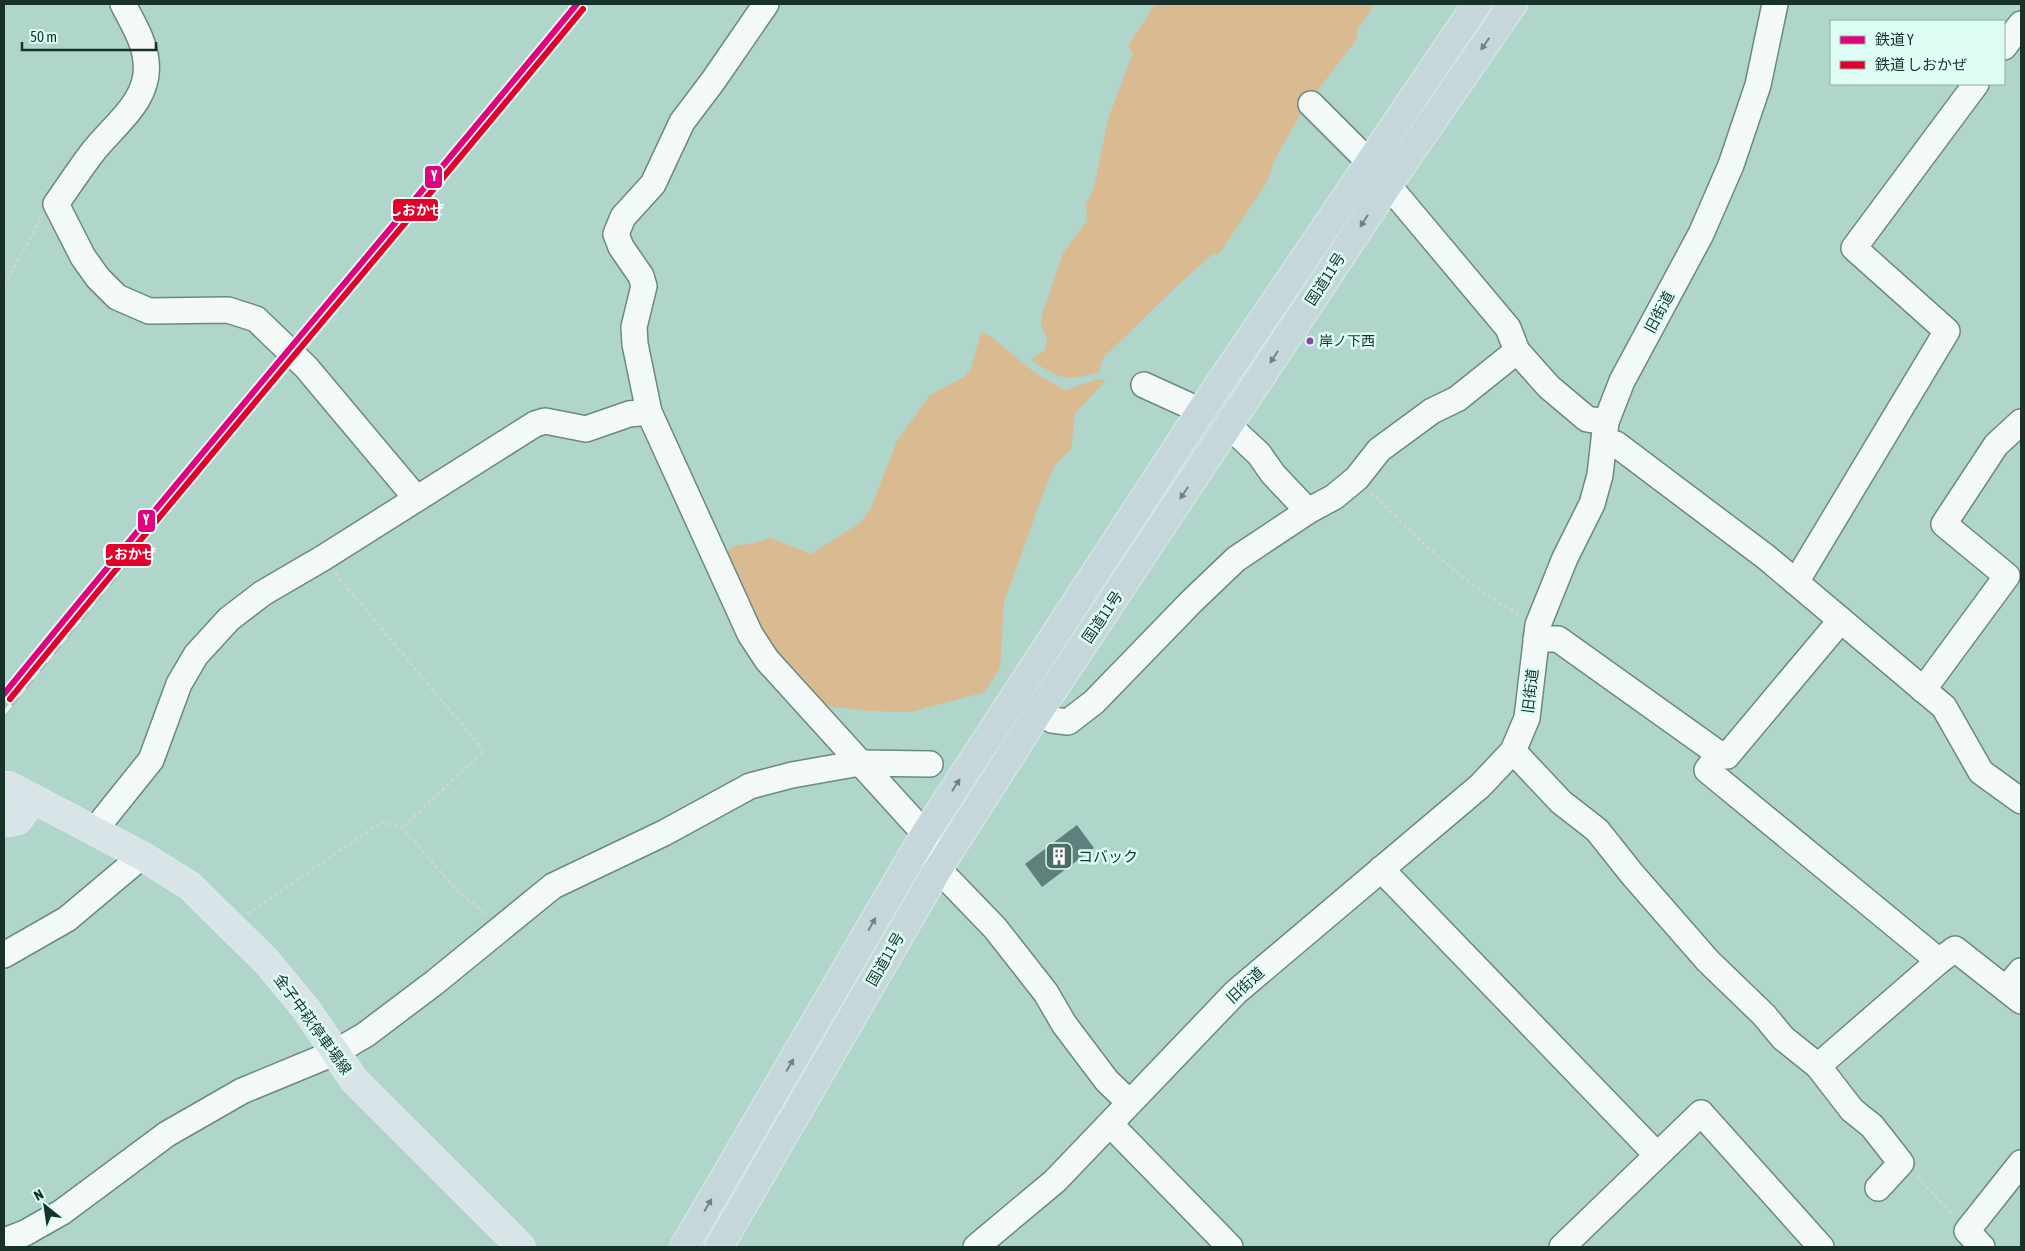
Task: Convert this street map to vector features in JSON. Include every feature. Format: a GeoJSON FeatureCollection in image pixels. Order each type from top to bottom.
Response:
{"type":"FeatureCollection","features":[{"type":"Feature","properties":{"kind":"highway","name":"国道11号"},"geometry":{"type":"LineString","coordinates":[[684,1247],[925,834],[1201,411],[1477,4]]}},
{"type":"Feature","properties":{"kind":"highway","name":"国道11号"},"geometry":{"type":"LineString","coordinates":[[719,1247],[938,869],[1039,711],[1388,184],[1512,4]]}},
{"type":"Feature","properties":{"kind":"main road","name":"金子中萩停車場線"},"geometry":{"type":"LineString","coordinates":[[4,786],[9,786],[142,856],[190,886],[267,962],[306,1009],[334,1054],[354,1080],[521,1247]]}},
{"type":"Feature","properties":{"kind":"main road"},"geometry":{"type":"LineString","coordinates":[[4,817],[10,822],[18,820],[33,799]]}},
{"type":"Feature","properties":{"kind":"street"},"geometry":{"type":"LineString","coordinates":[[124,4],[140,38],[146,60],[146,76],[142,92],[131,109],[92,152],[56,204],[83,257],[98,278],[118,297],[149,311],[228,310],[256,319],[306,367],[416,498]]}},
{"type":"Feature","properties":{"kind":"street"},"geometry":{"type":"LineString","coordinates":[[766,4],[713,82],[682,122],[653,184],[623,217],[616,234],[622,247],[642,276],[644,286],[634,327],[635,344],[649,412],[750,634],[767,660],[925,834],[938,869],[995,928],[1046,993],[1064,1024],[1107,1081],[1129,1102]]}},
{"type":"Feature","properties":{"kind":"street","name":"旧街道"},"geometry":{"type":"LineString","coordinates":[[976,1247],[1055,1181],[1236,992],[1480,786],[1513,751],[1527,718],[1537,632],[1565,558],[1592,504],[1600,475],[1605,432],[1622,381],[1701,234],[1731,166],[1758,85],[1775,4]]}},
{"type":"Feature","properties":{"kind":"street"},"geometry":{"type":"LineString","coordinates":[[2005,46],[2021,24]]}},
{"type":"Feature","properties":{"kind":"street"},"geometry":{"type":"LineString","coordinates":[[1796,582],[1947,331],[1854,248],[1975,85]]}},
{"type":"Feature","properties":{"kind":"street"},"geometry":{"type":"LineString","coordinates":[[1310,104],[1370,163],[1388,184],[1508,328],[1518,351],[1549,387],[1605,432],[1616,444],[1796,582],[1944,707],[1981,772],[2021,802]]}},
{"type":"Feature","properties":{"kind":"street"},"geometry":{"type":"LineString","coordinates":[[1039,711],[1052,720],[1068,722],[1094,702],[1192,601],[1236,559],[1334,496],[1357,478],[1379,450],[1432,411],[1457,399],[1518,351]]}},
{"type":"Feature","properties":{"kind":"street"},"geometry":{"type":"LineString","coordinates":[[1144,385],[1201,411]]}},
{"type":"Feature","properties":{"kind":"street"},"geometry":{"type":"LineString","coordinates":[[94,831],[151,760],[179,684],[196,656],[229,619],[263,593],[323,558],[535,424],[545,421],[586,429],[629,414],[649,412]]}},
{"type":"Feature","properties":{"kind":"street"},"geometry":{"type":"LineString","coordinates":[[1923,690],[2007,576],[1944,524],[1996,445],[2021,422]]}},
{"type":"Feature","properties":{"kind":"street"},"geometry":{"type":"LineString","coordinates":[[1229,426],[1260,454],[1273,474],[1308,511]]}},
{"type":"Feature","properties":{"kind":"street"},"geometry":{"type":"LineString","coordinates":[[1537,632],[1558,639],[1719,754],[1727,756],[1841,620]]}},
{"type":"Feature","properties":{"kind":"street"},"geometry":{"type":"LineString","coordinates":[[1513,751],[1561,802],[1597,830],[1632,874],[1708,961],[1764,1015],[1783,1038],[1818,1066],[1852,1110],[1872,1126],[1901,1163],[1878,1188]]}},
{"type":"Feature","properties":{"kind":"street"},"geometry":{"type":"LineString","coordinates":[[1719,754],[1707,770],[1939,961]]}},
{"type":"Feature","properties":{"kind":"street"},"geometry":{"type":"LineString","coordinates":[[4,1241],[25,1233],[62,1212],[168,1134],[242,1091],[334,1054],[381,1023],[553,886],[664,832],[750,786],[792,775],[860,764],[930,764]]}},
{"type":"Feature","properties":{"kind":"street"},"geometry":{"type":"LineString","coordinates":[[4,956],[67,920],[142,856]]}},
{"type":"Feature","properties":{"kind":"street"},"geometry":{"type":"LineString","coordinates":[[1380,869],[1657,1155]]}},
{"type":"Feature","properties":{"kind":"street"},"geometry":{"type":"LineString","coordinates":[[1818,1066],[1955,949],[2016,987]]}},
{"type":"Feature","properties":{"kind":"street"},"geometry":{"type":"LineString","coordinates":[[1562,1247],[1701,1113],[1821,1247]]}},
{"type":"Feature","properties":{"kind":"street"},"geometry":{"type":"LineString","coordinates":[[1110,1124],[1230,1247]]}},
{"type":"Feature","properties":{"kind":"street"},"geometry":{"type":"LineString","coordinates":[[1975,1239],[2021,1163]]}},
{"type":"Feature","properties":{"kind":"path"},"geometry":{"type":"LineString","coordinates":[[4,283],[46,209],[56,204]]}},
{"type":"Feature","properties":{"kind":"path"},"geometry":{"type":"LineString","coordinates":[[1357,478],[1429,550],[1537,632]]}},
{"type":"Feature","properties":{"kind":"path"},"geometry":{"type":"LineString","coordinates":[[323,558],[484,751],[402,828]]}},
{"type":"Feature","properties":{"kind":"path"},"geometry":{"type":"LineString","coordinates":[[230,925],[382,822],[402,828],[454,887],[502,928]]}},
{"type":"Feature","properties":{"kind":"path"},"geometry":{"type":"LineString","coordinates":[[1901,1163],[1928,1187],[1975,1239]]}},
{"type":"Feature","properties":{"kind":"shaded area"},"geometry":{"type":"Polygon","coordinates":[[[1155,4],[1375,4],[1357,30],[1357,39],[1304,108],[1274,161],[1269,177],[1218,255],[1214,253],[1179,284],[1103,358],[1099,372],[1078,377],[1064,377],[1050,372],[1031,360],[1045,350],[1047,337],[1041,326],[1042,315],[1063,253],[1087,221],[1086,204],[1094,188],[1108,119],[1133,53],[1128,46],[1155,4]]]}},
{"type":"Feature","properties":{"kind":"shaded area"},"geometry":{"type":"Polygon","coordinates":[[[981,332],[989,335],[1034,372],[1065,390],[1098,379],[1106,380],[1075,414],[1071,449],[1054,466],[1044,491],[1004,602],[1000,668],[985,692],[911,712],[871,711],[819,705],[773,655],[722,554],[736,545],[751,544],[770,538],[811,554],[860,523],[870,510],[897,441],[930,395],[964,377],[971,369],[981,332]]]}},
{"type":"Feature","properties":{"kind":"building","name":"コバック"},"geometry":{"type":"Polygon","coordinates":[[[1077,825],[1094,848],[1042,887],[1025,864],[1077,825]]]}},
{"type":"Feature","properties":{"kind":"railway"},"geometry":{"type":"LineString","coordinates":[[4,713],[201,470],[285,355]]}},
{"type":"Feature","properties":{"kind":"rail line","name":"Y"},"geometry":{"type":"LineString","coordinates":[[4,694],[577,4]]}},
{"type":"Feature","properties":{"kind":"rail line","name":"しおかぜ"},"geometry":{"type":"LineString","coordinates":[[10,699],[583,9]]}},
{"type":"Feature","properties":{"kind":"place","name":"岸ノ下西"},"geometry":{"type":"Point","coordinates":[1310,341]}},
{"type":"Feature","properties":{"kind":"place","name":"コバック"},"geometry":{"type":"Point","coordinates":[1059,856]}}]}
